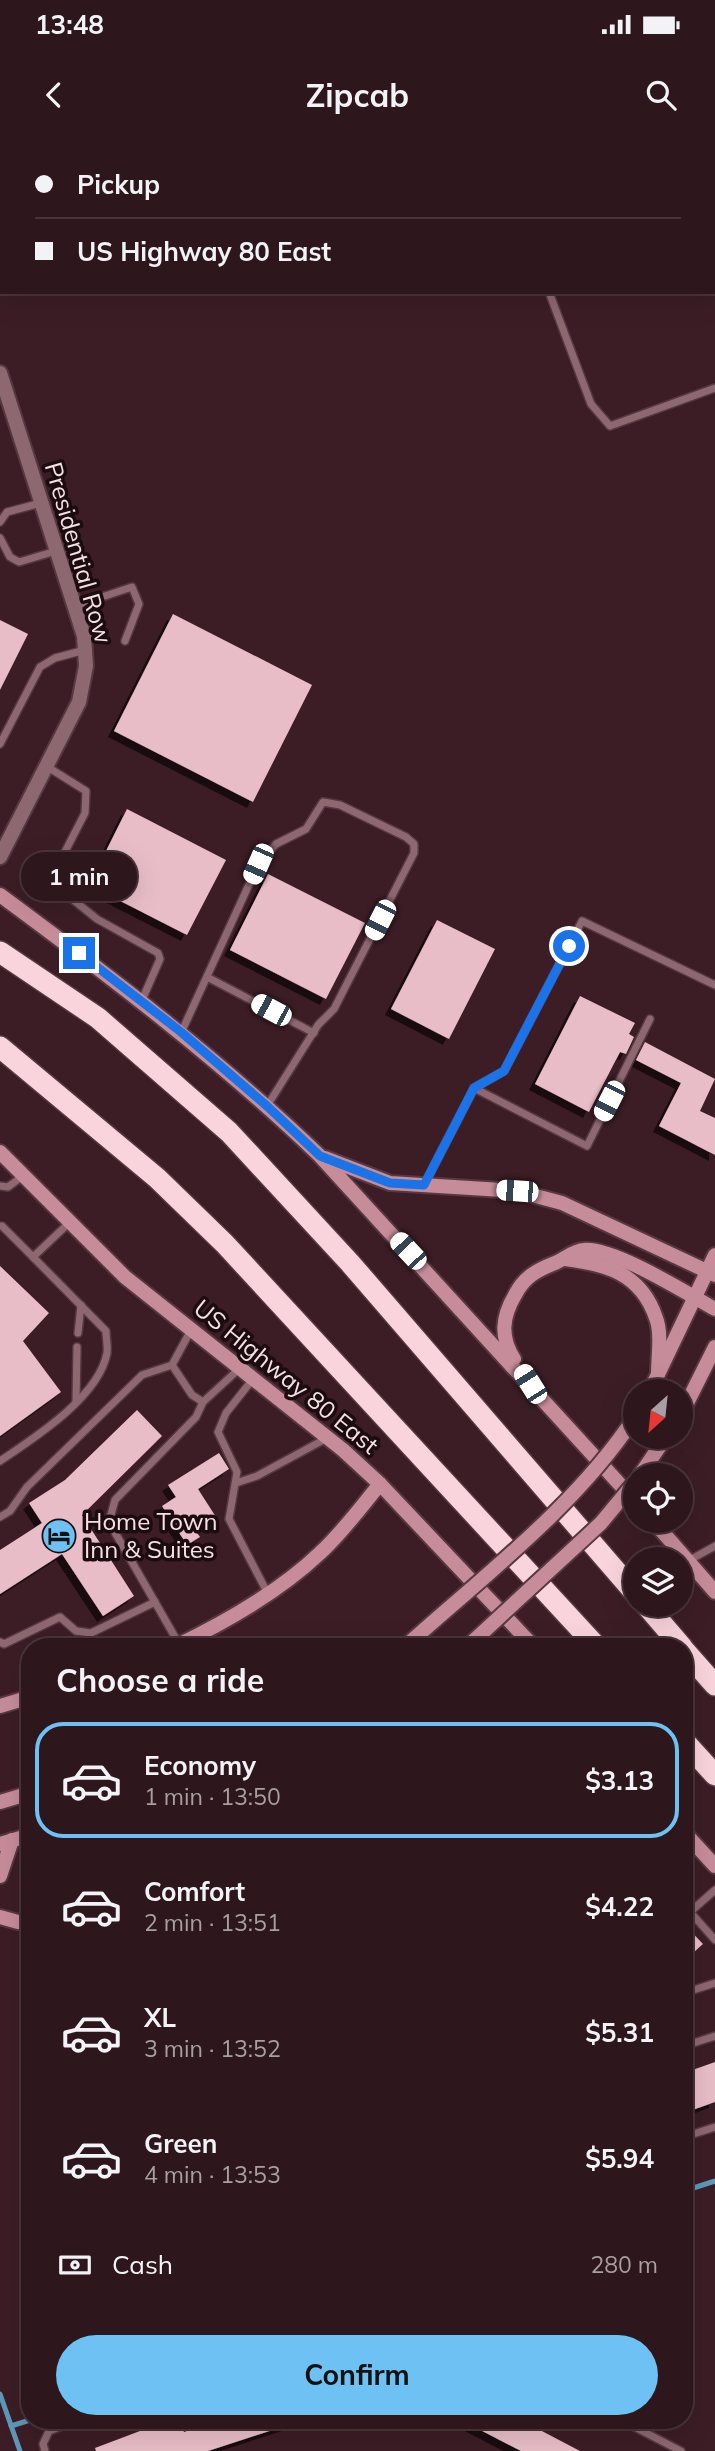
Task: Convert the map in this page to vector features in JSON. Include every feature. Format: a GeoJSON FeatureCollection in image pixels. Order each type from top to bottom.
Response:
{"type":"FeatureCollection","features":[{"type":"Feature","properties":{"kind":"highway"},"geometry":{"type":"LineString","coordinates":[[0,952],[98,1018],[229,1132],[350,1263],[623,1579]]}},
{"type":"Feature","properties":{"kind":"highway"},"geometry":{"type":"LineString","coordinates":[[0,1047],[157,1178],[225,1244],[589,1638]]}},
{"type":"Feature","properties":{"kind":"highway"},"geometry":{"type":"LineString","coordinates":[[656,1617],[674,1638]]}},
{"type":"Feature","properties":{"kind":"highway"},"geometry":{"type":"LineString","coordinates":[[693,1660],[715,1685]]}},
{"type":"Feature","properties":{"kind":"highway"},"geometry":{"type":"LineString","coordinates":[[693,1751],[715,1775]]}},
{"type":"Feature","properties":{"kind":"main road"},"geometry":{"type":"LineString","coordinates":[[0,895],[142,1000],[267,1106],[320,1156],[623,1488]]}},
{"type":"Feature","properties":{"kind":"main road","name":"US Highway 80 East"},"geometry":{"type":"LineString","coordinates":[[0,1152],[125,1277],[327,1437],[380,1484],[525,1638]]}},
{"type":"Feature","properties":{"kind":"main road"},"geometry":{"type":"LineString","coordinates":[[320,1156],[390,1183],[517,1191],[562,1203],[711,1273]]}},
{"type":"Feature","properties":{"kind":"main road"},"geometry":{"type":"LineString","coordinates":[[530,1384],[507,1347],[503,1328],[508,1308],[532,1272],[583,1250],[608,1254],[715,1309]]}},
{"type":"Feature","properties":{"kind":"main road"},"geometry":{"type":"LineString","coordinates":[[656,1379],[694,1298],[711,1273],[715,1255]]}},
{"type":"Feature","properties":{"kind":"main road"},"geometry":{"type":"LineString","coordinates":[[565,1259],[607,1265],[637,1284],[657,1319],[658,1374]]}},
{"type":"Feature","properties":{"kind":"main road"},"geometry":{"type":"LineString","coordinates":[[693,1391],[715,1347]]}},
{"type":"Feature","properties":{"kind":"main road"},"geometry":{"type":"LineString","coordinates":[[415,1638],[576,1492],[612,1452],[623,1435]]}},
{"type":"Feature","properties":{"kind":"main road"},"geometry":{"type":"LineString","coordinates":[[192,1638],[230,1617],[320,1553],[380,1484]]}},
{"type":"Feature","properties":{"kind":"main road"},"geometry":{"type":"LineString","coordinates":[[477,1638],[601,1523],[623,1496]]}},
{"type":"Feature","properties":{"kind":"main road"},"geometry":{"type":"LineString","coordinates":[[664,1533],[676,1547]]}},
{"type":"Feature","properties":{"kind":"main road"},"geometry":{"type":"LineString","coordinates":[[693,1566],[715,1592]]}},
{"type":"Feature","properties":{"kind":"main road"},"geometry":{"type":"LineString","coordinates":[[0,1706],[21,1700]]}},
{"type":"Feature","properties":{"kind":"main road"},"geometry":{"type":"LineString","coordinates":[[0,1802],[21,1796]]}},
{"type":"Feature","properties":{"kind":"main road"},"geometry":{"type":"LineString","coordinates":[[0,1876],[6,1842]]}},
{"type":"Feature","properties":{"kind":"main road"},"geometry":{"type":"LineString","coordinates":[[693,1846],[715,1866]]}},
{"type":"Feature","properties":{"kind":"main road"},"geometry":{"type":"LineString","coordinates":[[0,1917],[21,1920]]}},
{"type":"Feature","properties":{"kind":"street","name":"Presidential Row"},"geometry":{"type":"LineString","coordinates":[[0,373],[74,606],[85,650],[86,666],[79,702],[6,834],[0,856]]}},
{"type":"Feature","properties":{"kind":"lane"},"geometry":{"type":"LineString","coordinates":[[550,294],[591,404],[610,426],[715,388]]}},
{"type":"Feature","properties":{"kind":"lane"},"geometry":{"type":"LineString","coordinates":[[1,520],[7,512],[41,503]]}},
{"type":"Feature","properties":{"kind":"lane"},"geometry":{"type":"LineString","coordinates":[[0,538],[10,557],[19,562],[56,551]]}},
{"type":"Feature","properties":{"kind":"lane"},"geometry":{"type":"LineString","coordinates":[[74,606],[132,587],[139,604],[125,641]]}},
{"type":"Feature","properties":{"kind":"lane"},"geometry":{"type":"LineString","coordinates":[[0,744],[40,667],[55,658],[85,650]]}},
{"type":"Feature","properties":{"kind":"lane"},"geometry":{"type":"LineString","coordinates":[[46,766],[86,790],[85,813],[54,873],[56,886],[97,919],[158,953],[160,959],[142,1000]]}},
{"type":"Feature","properties":{"kind":"lane"},"geometry":{"type":"LineString","coordinates":[[181,1032],[258,864],[276,844],[306,829],[323,802],[340,805],[406,837],[414,844],[414,853],[334,1009],[314,1033],[267,1106]]}},
{"type":"Feature","properties":{"kind":"lane"},"geometry":{"type":"LineString","coordinates":[[424,1185],[474,1088],[504,1071],[582,921],[715,985]]}},
{"type":"Feature","properties":{"kind":"lane"},"geometry":{"type":"LineString","coordinates":[[207,977],[314,1033]]}},
{"type":"Feature","properties":{"kind":"lane"},"geometry":{"type":"LineString","coordinates":[[474,1088],[587,1146],[650,1019]]}},
{"type":"Feature","properties":{"kind":"lane"},"geometry":{"type":"LineString","coordinates":[[0,1185],[8,1187],[24,1175]]}},
{"type":"Feature","properties":{"kind":"lane"},"geometry":{"type":"LineString","coordinates":[[33,1257],[70,1221]]}},
{"type":"Feature","properties":{"kind":"lane"},"geometry":{"type":"LineString","coordinates":[[0,1461],[59,1421],[76,1403],[107,1354],[106,1331],[2,1226]]}},
{"type":"Feature","properties":{"kind":"lane"},"geometry":{"type":"LineString","coordinates":[[78,1334],[81,1305]]}},
{"type":"Feature","properties":{"kind":"lane"},"geometry":{"type":"LineString","coordinates":[[0,1517],[10,1511],[27,1487],[142,1376],[172,1365],[192,1329]]}},
{"type":"Feature","properties":{"kind":"lane"},"geometry":{"type":"LineString","coordinates":[[76,1403],[77,1347]]}},
{"type":"Feature","properties":{"kind":"lane"},"geometry":{"type":"LineString","coordinates":[[172,1365],[192,1395],[203,1402]]}},
{"type":"Feature","properties":{"kind":"lane"},"geometry":{"type":"LineString","coordinates":[[173,1638],[109,1522],[115,1500],[196,1417],[203,1402],[240,1368]]}},
{"type":"Feature","properties":{"kind":"lane"},"geometry":{"type":"LineString","coordinates":[[253,1379],[219,1424],[219,1438],[237,1472],[229,1519],[267,1592]]}},
{"type":"Feature","properties":{"kind":"lane"},"geometry":{"type":"LineString","coordinates":[[236,1483],[257,1476],[327,1437]]}},
{"type":"Feature","properties":{"kind":"lane"},"geometry":{"type":"LineString","coordinates":[[693,1557],[715,1546]]}},
{"type":"Feature","properties":{"kind":"lane"},"geometry":{"type":"LineString","coordinates":[[0,1642],[4,1644],[60,1617],[76,1631],[91,1633],[155,1602]]}},
{"type":"Feature","properties":{"kind":"lane"},"geometry":{"type":"LineString","coordinates":[[693,1904],[715,1890]]}},
{"type":"Feature","properties":{"kind":"lane"},"geometry":{"type":"LineString","coordinates":[[693,1915],[715,1940]]}},
{"type":"Feature","properties":{"kind":"lane"},"geometry":{"type":"LineString","coordinates":[[693,1990],[715,1983]]}},
{"type":"Feature","properties":{"kind":"lane"},"geometry":{"type":"LineString","coordinates":[[693,2043],[715,2036]]}},
{"type":"Feature","properties":{"kind":"lane"},"geometry":{"type":"LineString","coordinates":[[693,2134],[715,2127]]}},
{"type":"Feature","properties":{"kind":"lane"},"geometry":{"type":"LineString","coordinates":[[45,2451],[43,2444],[49,2431],[54,2429]]}},
{"type":"Feature","properties":{"kind":"lane"},"geometry":{"type":"LineString","coordinates":[[638,2429],[681,2451]]}},
{"type":"Feature","properties":{"kind":"building"},"geometry":{"type":"Polygon","coordinates":[[[173,614],[312,685],[253,802],[114,731],[173,614]]]}},
{"type":"Feature","properties":{"kind":"building"},"geometry":{"type":"Polygon","coordinates":[[[0,620],[28,634],[0,690],[0,620]]]}},
{"type":"Feature","properties":{"kind":"building"},"geometry":{"type":"Polygon","coordinates":[[[127,809],[226,860],[187,935],[89,885],[127,809]]]}},
{"type":"Feature","properties":{"kind":"building"},"geometry":{"type":"Polygon","coordinates":[[[268,874],[365,923],[326,999],[230,950],[268,874]]]}},
{"type":"Feature","properties":{"kind":"building"},"geometry":{"type":"Polygon","coordinates":[[[437,920],[495,949],[449,1039],[391,1009],[437,920]]]}},
{"type":"Feature","properties":{"kind":"building"},"geometry":{"type":"Polygon","coordinates":[[[580,996],[635,1023],[629,1034],[634,1037],[626,1054],[620,1052],[589,1112],[535,1084],[580,996]]]}},
{"type":"Feature","properties":{"kind":"building"},"geometry":{"type":"Polygon","coordinates":[[[645,1042],[715,1079],[700,1111],[715,1118],[715,1155],[659,1126],[681,1083],[636,1060],[645,1042]]]}},
{"type":"Feature","properties":{"kind":"building"},"geometry":{"type":"Polygon","coordinates":[[[0,1266],[49,1313],[23,1341],[61,1392],[0,1436],[0,1266]]]}},
{"type":"Feature","properties":{"kind":"building","name":"Home Town Inn & Suites"},"geometry":{"type":"Polygon","coordinates":[[[137,1410],[162,1436],[82,1515],[134,1596],[103,1616],[62,1554],[0,1594],[0,1550],[42,1523],[29,1503],[65,1480],[137,1410]]]}},
{"type":"Feature","properties":{"kind":"building","name":"Home Town Inn & Suites"},"geometry":{"type":"Polygon","coordinates":[[[219,1453],[229,1469],[198,1489],[216,1517],[195,1530],[200,1537],[187,1545],[162,1506],[176,1497],[168,1485],[219,1453]]]}},
{"type":"Feature","properties":{"kind":"building"},"geometry":{"type":"Polygon","coordinates":[[[693,1933],[703,1944],[693,1953],[693,1933]]]}},
{"type":"Feature","properties":{"kind":"building"},"geometry":{"type":"Polygon","coordinates":[[[715,2062],[715,2102],[693,2110],[693,2070],[715,2062]]]}},
{"type":"Feature","properties":{"kind":"building"},"geometry":{"type":"Polygon","coordinates":[[[145,2429],[183,2429],[184,2432],[193,2429],[276,2429],[208,2451],[96,2451],[95,2448],[145,2429]]]}},
{"type":"Feature","properties":{"kind":"building"},"geometry":{"type":"Polygon","coordinates":[[[478,2429],[540,2429],[580,2451],[521,2451],[478,2429]]]}},
{"type":"Feature","properties":{"kind":"waterway"},"geometry":{"type":"LineString","coordinates":[[693,2188],[715,2181]]}},
{"type":"Feature","properties":{"kind":"waterway"},"geometry":{"type":"LineString","coordinates":[[0,2394],[20,2451]]}},
{"type":"Feature","properties":{"kind":"waterway"},"geometry":{"type":"LineString","coordinates":[[11,2426],[21,2423]]}},
{"type":"Feature","properties":{"kind":"place","name":"Home Town Inn & Suites"},"geometry":{"type":"Point","coordinates":[59,1536]}},
{"type":"Feature","properties":{"kind":"route"},"geometry":{"type":"LineString","coordinates":[[79,953],[181,1032],[320,1156],[390,1183],[424,1185],[474,1088],[504,1071],[569,946]]}}]}
